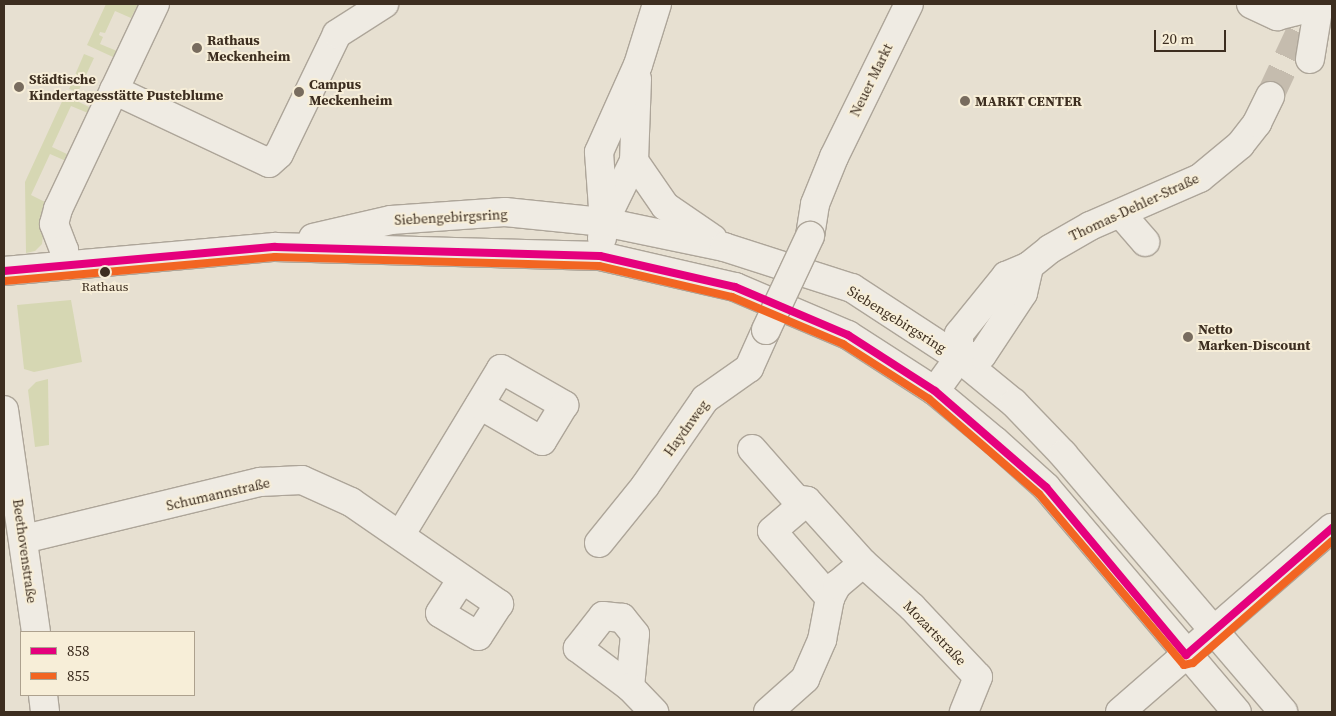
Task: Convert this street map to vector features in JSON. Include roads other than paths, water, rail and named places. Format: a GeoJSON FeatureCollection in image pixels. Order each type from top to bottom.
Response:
{"type":"FeatureCollection","features":[{"type":"Feature","properties":{"kind":"street"},"geometry":{"type":"LineString","coordinates":[[64,266],[64,250],[54,224],[58,209],[155,4]]}},
{"type":"Feature","properties":{"kind":"street"},"geometry":{"type":"LineString","coordinates":[[114,90],[172,120],[268,163],[279,154],[337,34],[384,4]]}},
{"type":"Feature","properties":{"kind":"street"},"geometry":{"type":"LineString","coordinates":[[600,256],[604,222],[599,152],[638,65],[657,4]]}},
{"type":"Feature","properties":{"kind":"street","name":"Neuer Markt"},"geometry":{"type":"LineString","coordinates":[[810,236],[815,204],[842,161],[909,4]]}},
{"type":"Feature","properties":{"kind":"street"},"geometry":{"type":"LineString","coordinates":[[1251,4],[1276,16],[1321,4],[1310,59]]}},
{"type":"Feature","properties":{"kind":"street"},"geometry":{"type":"LineString","coordinates":[[604,222],[634,161],[638,65]]}},
{"type":"Feature","properties":{"kind":"street","name":"Thomas-Dehler-Straße"},"geometry":{"type":"LineString","coordinates":[[959,358],[982,355],[1023,293],[1029,266],[1070,236],[1200,178],[1223,161],[1257,123],[1270,96]]}},
{"type":"Feature","properties":{"kind":"street"},"geometry":{"type":"LineString","coordinates":[[634,161],[665,206],[724,247]]}},
{"type":"Feature","properties":{"kind":"street","name":"Siebengebirgsring"},"geometry":{"type":"LineString","coordinates":[[275,247],[391,220],[505,212],[604,222],[724,247],[852,288],[959,358],[1014,403],[1063,454],[1212,632],[1283,712]]}},
{"type":"Feature","properties":{"kind":"street"},"geometry":{"type":"LineString","coordinates":[[1121,214],[1145,242]]}},
{"type":"Feature","properties":{"kind":"street","name":"Haydnweg"},"geometry":{"type":"LineString","coordinates":[[599,543],[645,486],[704,399],[749,368],[810,236]]}},
{"type":"Feature","properties":{"kind":"street","name":"Siebengebirgsring"},"geometry":{"type":"LineString","coordinates":[[4,271],[275,247],[600,256],[735,287],[848,335],[935,391],[1046,487],[1186,655],[1237,712]]}},
{"type":"Feature","properties":{"kind":"street"},"geometry":{"type":"LineString","coordinates":[[935,391],[959,358]]}},
{"type":"Feature","properties":{"kind":"street"},"geometry":{"type":"LineString","coordinates":[[401,534],[480,405]]}},
{"type":"Feature","properties":{"kind":"street","name":"Beethovenstraße"},"geometry":{"type":"LineString","coordinates":[[4,410],[9,478],[24,539],[36,631]]}},
{"type":"Feature","properties":{"kind":"street","name":"Mozartstraße"},"geometry":{"type":"LineString","coordinates":[[752,449],[796,499],[806,501],[863,563],[912,607],[978,678],[964,712]]}},
{"type":"Feature","properties":{"kind":"street","name":"Schumannstraße"},"geometry":{"type":"LineString","coordinates":[[24,539],[260,482],[302,480],[325,489],[401,534],[462,579]]}},
{"type":"Feature","properties":{"kind":"street"},"geometry":{"type":"LineString","coordinates":[[806,501],[772,531],[830,598]]}},
{"type":"Feature","properties":{"kind":"street"},"geometry":{"type":"LineString","coordinates":[[1120,712],[1332,528]]}},
{"type":"Feature","properties":{"kind":"street"},"geometry":{"type":"LineString","coordinates":[[768,712],[805,679],[822,640],[830,598],[837,585],[863,563]]}},
{"type":"Feature","properties":{"kind":"street"},"geometry":{"type":"LineString","coordinates":[[630,687],[654,712]]}},
{"type":"Feature","properties":{"kind":"street"},"geometry":{"type":"LineString","coordinates":[[43,696],[45,712]]}},
{"type":"Feature","properties":{"kind":"tunnel"},"geometry":{"type":"LineString","coordinates":[[1270,96],[1313,4]]}},
{"type":"Feature","properties":{"kind":"place","name":"Rathaus Meckenheim"},"geometry":{"type":"Point","coordinates":[197,48]}},
{"type":"Feature","properties":{"kind":"place","name":"Städtische Kindertagesstätte Pusteblume"},"geometry":{"type":"Point","coordinates":[19,87]}},
{"type":"Feature","properties":{"kind":"place","name":"Campus Meckenheim"},"geometry":{"type":"Point","coordinates":[299,92]}},
{"type":"Feature","properties":{"kind":"place","name":"MARKT CENTER"},"geometry":{"type":"Point","coordinates":[965,101]}},
{"type":"Feature","properties":{"kind":"place","name":"Rathaus"},"geometry":{"type":"Point","coordinates":[105,272]}},
{"type":"Feature","properties":{"kind":"place","name":"Netto Marken-Discount"},"geometry":{"type":"Point","coordinates":[1188,337]}}]}
